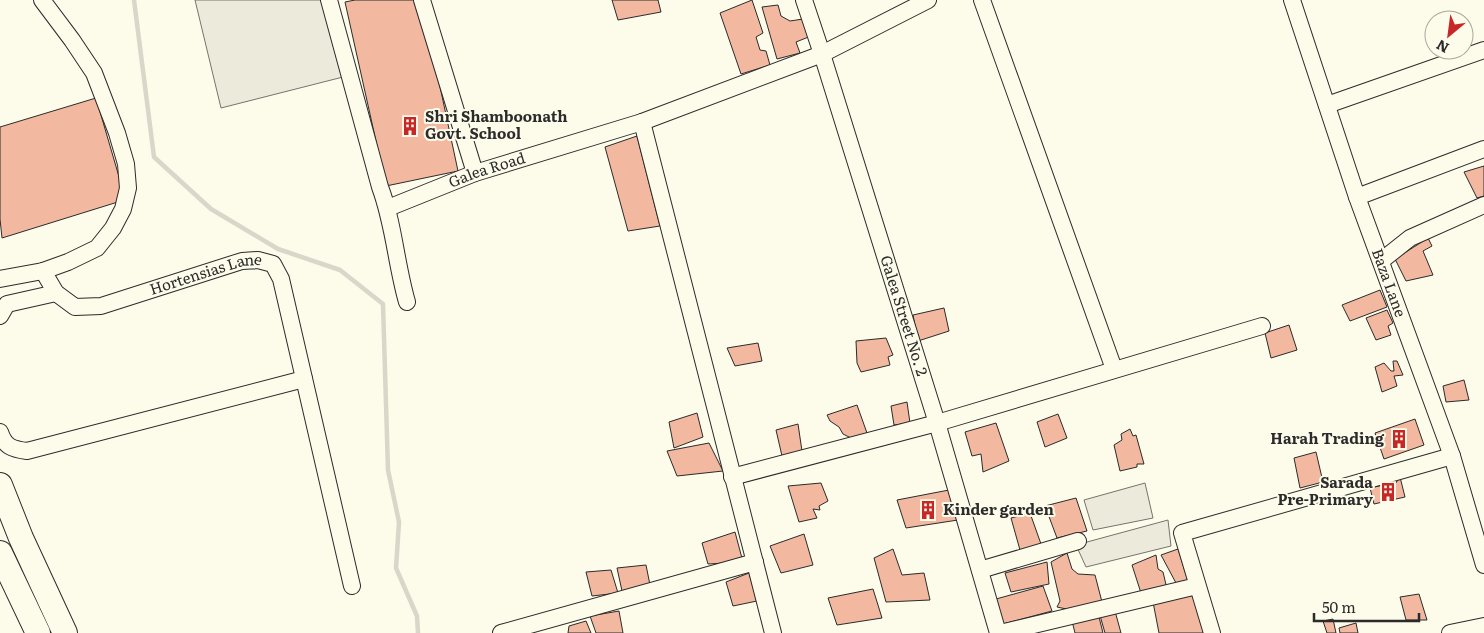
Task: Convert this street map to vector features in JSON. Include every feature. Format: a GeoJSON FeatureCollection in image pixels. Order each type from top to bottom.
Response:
{"type":"FeatureCollection","features":[{"type":"Feature","properties":{"kind":"highway"},"geometry":{"type":"LineString","coordinates":[[0,485],[21,538],[65,633]]}},
{"type":"Feature","properties":{"kind":"highway"},"geometry":{"type":"LineString","coordinates":[[0,553],[38,633]]}},
{"type":"Feature","properties":{"kind":"street"},"geometry":{"type":"LineString","coordinates":[[0,279],[43,271],[68,262],[97,248],[113,228],[123,209],[128,188],[126,164],[117,133],[94,73],[42,0]]}},
{"type":"Feature","properties":{"kind":"street"},"geometry":{"type":"LineString","coordinates":[[329,0],[380,187],[388,208],[400,275],[407,302]]}},
{"type":"Feature","properties":{"kind":"street"},"geometry":{"type":"LineString","coordinates":[[422,0],[474,174]]}},
{"type":"Feature","properties":{"kind":"street","name":"Galea Street No. 2"},"geometry":{"type":"LineString","coordinates":[[804,0],[937,423],[999,633]]}},
{"type":"Feature","properties":{"kind":"street","name":"Galea Road"},"geometry":{"type":"LineString","coordinates":[[388,208],[474,174],[642,122],[822,54],[928,0]]}},
{"type":"Feature","properties":{"kind":"street"},"geometry":{"type":"LineString","coordinates":[[982,0],[1114,369]]}},
{"type":"Feature","properties":{"kind":"street","name":"Baza Lane"},"geometry":{"type":"LineString","coordinates":[[1292,0],[1357,197],[1452,456],[1484,566]]}},
{"type":"Feature","properties":{"kind":"street"},"geometry":{"type":"LineString","coordinates":[[1327,105],[1484,50]]}},
{"type":"Feature","properties":{"kind":"street"},"geometry":{"type":"LineString","coordinates":[[642,122],[773,633]]}},
{"type":"Feature","properties":{"kind":"street"},"geometry":{"type":"LineString","coordinates":[[1357,197],[1484,149]]}},
{"type":"Feature","properties":{"kind":"street"},"geometry":{"type":"LineString","coordinates":[[1381,261],[1410,238],[1484,205]]}},
{"type":"Feature","properties":{"kind":"street","name":"Hortensias Lane"},"geometry":{"type":"LineString","coordinates":[[43,271],[56,293],[75,307],[101,306],[242,261],[258,260],[273,264],[281,279],[352,586]]}},
{"type":"Feature","properties":{"kind":"street"},"geometry":{"type":"LineString","coordinates":[[0,316],[7,304],[56,293]]}},
{"type":"Feature","properties":{"kind":"street"},"geometry":{"type":"LineString","coordinates":[[732,477],[937,423],[1262,326]]}},
{"type":"Feature","properties":{"kind":"street"},"geometry":{"type":"LineString","coordinates":[[0,432],[3,441],[8,445],[27,451],[304,379]]}},
{"type":"Feature","properties":{"kind":"street"},"geometry":{"type":"LineString","coordinates":[[1212,633],[1182,533],[1452,456]]}},
{"type":"Feature","properties":{"kind":"street"},"geometry":{"type":"LineString","coordinates":[[980,570],[1078,541]]}},
{"type":"Feature","properties":{"kind":"street"},"geometry":{"type":"LineString","coordinates":[[501,633],[755,562]]}},
{"type":"Feature","properties":{"kind":"street"},"geometry":{"type":"LineString","coordinates":[[999,633],[1197,586]]}},
{"type":"Feature","properties":{"kind":"street"},"geometry":{"type":"LineString","coordinates":[[1450,633],[1484,626]]}},
{"type":"Feature","properties":{"kind":"shaded area"},"geometry":{"type":"Polygon","coordinates":[[[195,0],[324,0],[343,77],[221,108],[195,0]]]}},
{"type":"Feature","properties":{"kind":"shaded area"},"geometry":{"type":"Polygon","coordinates":[[[1145,483],[1153,518],[1093,530],[1084,500],[1145,483]]]}},
{"type":"Feature","properties":{"kind":"shaded area"},"geometry":{"type":"Polygon","coordinates":[[[1168,520],[1171,546],[1086,567],[1076,545],[1168,520]]]}},
{"type":"Feature","properties":{"kind":"building","name":"Shri Shamboonath Govt. School"},"geometry":{"type":"Polygon","coordinates":[[[355,0],[415,0],[439,82],[458,171],[386,186],[345,2],[355,0]]]}},
{"type":"Feature","properties":{"kind":"building"},"geometry":{"type":"Polygon","coordinates":[[[612,0],[658,0],[661,12],[618,20],[612,0]]]}},
{"type":"Feature","properties":{"kind":"building"},"geometry":{"type":"Polygon","coordinates":[[[752,0],[763,33],[756,37],[760,50],[766,51],[770,65],[741,74],[720,13],[752,0]]]}},
{"type":"Feature","properties":{"kind":"building"},"geometry":{"type":"Polygon","coordinates":[[[778,5],[781,16],[790,21],[803,19],[811,36],[796,42],[800,53],[777,59],[762,7],[778,5]]]}},
{"type":"Feature","properties":{"kind":"building"},"geometry":{"type":"Polygon","coordinates":[[[96,98],[122,187],[121,201],[2,238],[0,219],[0,127],[96,98]]]}},
{"type":"Feature","properties":{"kind":"building"},"geometry":{"type":"Polygon","coordinates":[[[637,136],[660,226],[628,231],[605,147],[637,136]]]}},
{"type":"Feature","properties":{"kind":"building"},"geometry":{"type":"Polygon","coordinates":[[[1484,166],[1484,196],[1477,198],[1464,172],[1484,166]]]}},
{"type":"Feature","properties":{"kind":"building"},"geometry":{"type":"Polygon","coordinates":[[[1428,238],[1432,246],[1423,251],[1433,275],[1406,281],[1395,259],[1428,238]]]}},
{"type":"Feature","properties":{"kind":"building"},"geometry":{"type":"Polygon","coordinates":[[[1380,290],[1387,307],[1350,321],[1342,305],[1380,290]]]}},
{"type":"Feature","properties":{"kind":"building"},"geometry":{"type":"Polygon","coordinates":[[[944,308],[949,331],[918,341],[913,315],[944,308]]]}},
{"type":"Feature","properties":{"kind":"building"},"geometry":{"type":"Polygon","coordinates":[[[1387,310],[1393,323],[1388,326],[1391,335],[1376,340],[1366,318],[1387,310]]]}},
{"type":"Feature","properties":{"kind":"building"},"geometry":{"type":"Polygon","coordinates":[[[1289,325],[1297,350],[1271,358],[1265,333],[1289,325]]]}},
{"type":"Feature","properties":{"kind":"building"},"geometry":{"type":"Polygon","coordinates":[[[886,338],[893,355],[888,357],[890,365],[861,372],[857,363],[856,341],[886,338]]]}},
{"type":"Feature","properties":{"kind":"building"},"geometry":{"type":"Polygon","coordinates":[[[758,343],[762,361],[735,366],[727,348],[758,343]]]}},
{"type":"Feature","properties":{"kind":"building"},"geometry":{"type":"Polygon","coordinates":[[[1393,361],[1397,361],[1403,375],[1394,376],[1397,386],[1382,392],[1375,367],[1384,363],[1391,371],[1394,371],[1393,361]]]}},
{"type":"Feature","properties":{"kind":"building"},"geometry":{"type":"Polygon","coordinates":[[[1464,380],[1469,400],[1446,402],[1443,386],[1464,380]]]}},
{"type":"Feature","properties":{"kind":"building"},"geometry":{"type":"Polygon","coordinates":[[[907,402],[910,423],[894,425],[891,406],[907,402]]]}},
{"type":"Feature","properties":{"kind":"building"},"geometry":{"type":"Polygon","coordinates":[[[857,405],[867,433],[853,439],[843,434],[839,427],[830,421],[827,415],[857,405]]]}},
{"type":"Feature","properties":{"kind":"building"},"geometry":{"type":"Polygon","coordinates":[[[697,413],[703,437],[674,448],[669,422],[697,413]]]}},
{"type":"Feature","properties":{"kind":"building"},"geometry":{"type":"Polygon","coordinates":[[[1058,414],[1067,438],[1045,447],[1037,422],[1058,414]]]}},
{"type":"Feature","properties":{"kind":"building","name":"Harah Trading"},"geometry":{"type":"Polygon","coordinates":[[[1415,419],[1424,445],[1384,459],[1375,433],[1415,419]]]}},
{"type":"Feature","properties":{"kind":"building"},"geometry":{"type":"Polygon","coordinates":[[[996,423],[1009,461],[983,472],[981,454],[972,456],[965,432],[996,423]]]}},
{"type":"Feature","properties":{"kind":"building"},"geometry":{"type":"Polygon","coordinates":[[[798,424],[802,451],[782,456],[776,430],[798,424]]]}},
{"type":"Feature","properties":{"kind":"building"},"geometry":{"type":"Polygon","coordinates":[[[1130,429],[1133,436],[1136,435],[1144,464],[1137,464],[1137,467],[1120,471],[1114,445],[1122,440],[1121,434],[1130,429]]]}},
{"type":"Feature","properties":{"kind":"building"},"geometry":{"type":"Polygon","coordinates":[[[709,443],[723,471],[677,476],[667,451],[709,443]]]}},
{"type":"Feature","properties":{"kind":"building"},"geometry":{"type":"Polygon","coordinates":[[[1316,452],[1323,482],[1300,488],[1294,458],[1316,452]]]}},
{"type":"Feature","properties":{"kind":"building","name":"Sarada Pre-Primary"},"geometry":{"type":"Polygon","coordinates":[[[1400,477],[1405,497],[1374,504],[1370,488],[1397,482],[1396,478],[1400,477]]]}},
{"type":"Feature","properties":{"kind":"building"},"geometry":{"type":"Polygon","coordinates":[[[821,483],[828,501],[819,506],[820,510],[813,509],[817,518],[799,522],[788,486],[821,483]]]}},
{"type":"Feature","properties":{"kind":"building","name":"Kinder garden"},"geometry":{"type":"Polygon","coordinates":[[[949,490],[958,520],[906,528],[897,500],[949,490]]]}},
{"type":"Feature","properties":{"kind":"building"},"geometry":{"type":"Polygon","coordinates":[[[1076,498],[1087,531],[1057,538],[1045,506],[1076,498]]]}},
{"type":"Feature","properties":{"kind":"building"},"geometry":{"type":"Polygon","coordinates":[[[1030,513],[1041,544],[1020,550],[1011,518],[1030,513]]]}},
{"type":"Feature","properties":{"kind":"building"},"geometry":{"type":"Polygon","coordinates":[[[735,532],[743,562],[708,564],[702,543],[735,532]]]}},
{"type":"Feature","properties":{"kind":"building"},"geometry":{"type":"Polygon","coordinates":[[[804,534],[813,565],[781,573],[770,546],[804,534]]]}},
{"type":"Feature","properties":{"kind":"building"},"geometry":{"type":"Polygon","coordinates":[[[893,549],[902,575],[924,573],[930,600],[886,602],[874,558],[893,549]]]}},
{"type":"Feature","properties":{"kind":"building"},"geometry":{"type":"Polygon","coordinates":[[[1178,549],[1188,581],[1176,583],[1161,555],[1178,549]]]}},
{"type":"Feature","properties":{"kind":"building"},"geometry":{"type":"Polygon","coordinates":[[[1067,553],[1072,569],[1078,574],[1095,575],[1102,602],[1071,610],[1057,607],[1060,601],[1051,562],[1067,553]]]}},
{"type":"Feature","properties":{"kind":"building"},"geometry":{"type":"Polygon","coordinates":[[[1156,555],[1158,569],[1163,572],[1167,589],[1141,593],[1132,565],[1156,555]]]}},
{"type":"Feature","properties":{"kind":"building"},"geometry":{"type":"Polygon","coordinates":[[[1047,562],[1049,584],[1011,592],[1005,573],[1047,562]]]}},
{"type":"Feature","properties":{"kind":"building"},"geometry":{"type":"Polygon","coordinates":[[[646,565],[650,585],[622,591],[617,568],[646,565]]]}},
{"type":"Feature","properties":{"kind":"building"},"geometry":{"type":"Polygon","coordinates":[[[611,570],[618,593],[592,596],[586,572],[611,570]]]}},
{"type":"Feature","properties":{"kind":"building"},"geometry":{"type":"Polygon","coordinates":[[[749,573],[757,601],[733,606],[726,582],[749,573]]]}},
{"type":"Feature","properties":{"kind":"building"},"geometry":{"type":"Polygon","coordinates":[[[1043,586],[1052,611],[1003,624],[996,599],[1043,586]]]}},
{"type":"Feature","properties":{"kind":"building"},"geometry":{"type":"Polygon","coordinates":[[[873,589],[882,618],[837,625],[828,598],[873,589]]]}},
{"type":"Feature","properties":{"kind":"building"},"geometry":{"type":"Polygon","coordinates":[[[1196,590],[1206,633],[1159,633],[1153,602],[1196,590]]]}},
{"type":"Feature","properties":{"kind":"building"},"geometry":{"type":"Polygon","coordinates":[[[1419,594],[1427,620],[1406,620],[1400,597],[1419,594]]]}},
{"type":"Feature","properties":{"kind":"building"},"geometry":{"type":"Polygon","coordinates":[[[619,611],[623,633],[596,633],[590,616],[619,611]]]}},
{"type":"Feature","properties":{"kind":"building"},"geometry":{"type":"Polygon","coordinates":[[[1115,611],[1121,633],[1105,633],[1099,612],[1115,611]]]}},
{"type":"Feature","properties":{"kind":"building"},"geometry":{"type":"Polygon","coordinates":[[[1098,613],[1103,633],[1075,633],[1072,621],[1098,613]]]}},
{"type":"Feature","properties":{"kind":"building"},"geometry":{"type":"Polygon","coordinates":[[[1333,619],[1336,633],[1327,633],[1323,621],[1333,619]]]}},
{"type":"Feature","properties":{"kind":"building"},"geometry":{"type":"Polygon","coordinates":[[[586,621],[591,633],[568,633],[569,626],[586,621]]]}},
{"type":"Feature","properties":{"kind":"building"},"geometry":{"type":"Polygon","coordinates":[[[1356,623],[1358,633],[1340,633],[1339,628],[1356,623]]]}},
{"type":"Feature","properties":{"kind":"waterway"},"geometry":{"type":"LineString","coordinates":[[134,0],[154,157],[211,209],[278,249],[340,270],[383,304],[388,470],[399,522],[396,568],[417,616],[418,633]]}},
{"type":"Feature","properties":{"kind":"place","name":"Shri Shamboonath Govt. School"},"geometry":{"type":"Point","coordinates":[410,126]}},
{"type":"Feature","properties":{"kind":"place","name":"Harah Trading"},"geometry":{"type":"Point","coordinates":[1399,439]}},
{"type":"Feature","properties":{"kind":"place","name":"Sarada Pre-Primary"},"geometry":{"type":"Point","coordinates":[1388,492]}},
{"type":"Feature","properties":{"kind":"place","name":"Kinder garden"},"geometry":{"type":"Point","coordinates":[928,510]}}]}
